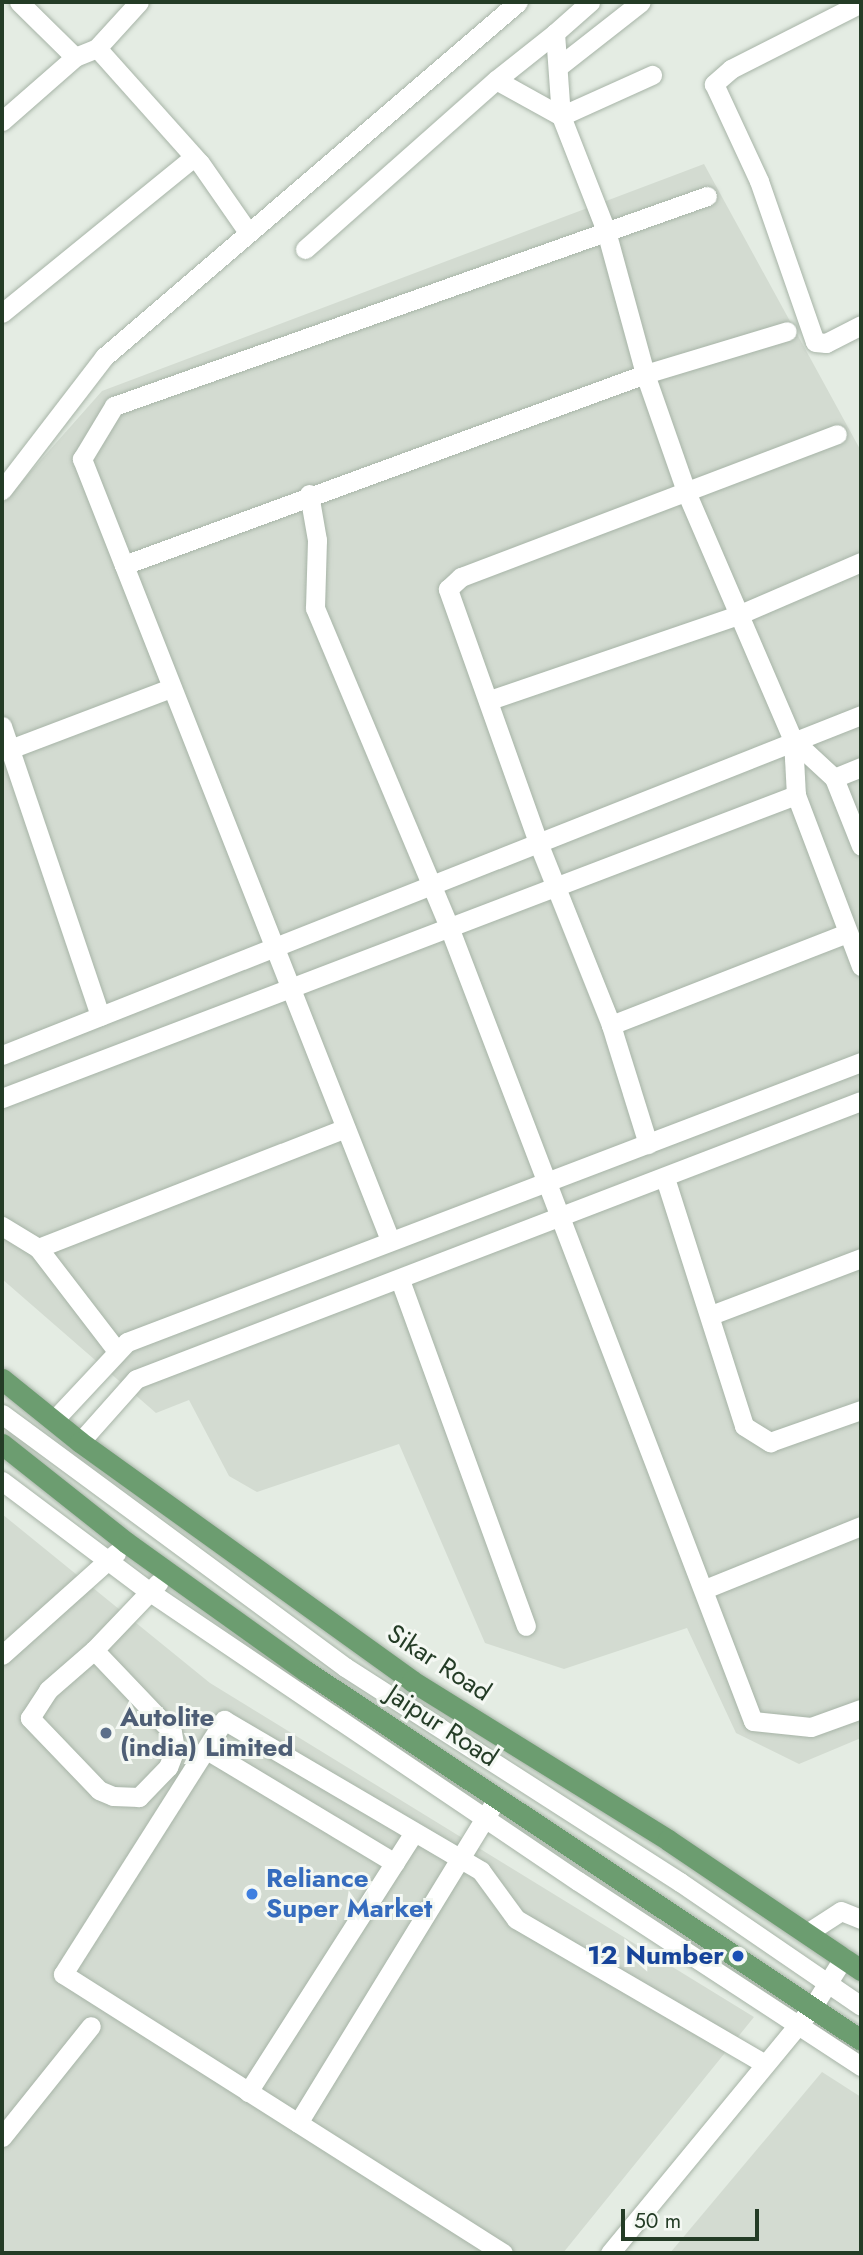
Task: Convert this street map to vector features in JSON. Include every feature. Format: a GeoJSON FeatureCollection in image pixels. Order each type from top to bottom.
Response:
{"type":"FeatureCollection","features":[{"type":"Feature","properties":{"kind":"main road","name":"Sikar Road"},"geometry":{"type":"LineString","coordinates":[[2,1379],[80,1442],[412,1681],[861,1970]]}},
{"type":"Feature","properties":{"kind":"main road","name":"Jaipur Road"},"geometry":{"type":"LineString","coordinates":[[2,1444],[127,1543],[306,1671],[498,1796],[861,2040]]}},
{"type":"Feature","properties":{"kind":"street"},"geometry":{"type":"LineString","coordinates":[[19,2],[75,57]]}},
{"type":"Feature","properties":{"kind":"street"},"geometry":{"type":"LineString","coordinates":[[2,121],[75,57],[97,48],[139,2]]}},
{"type":"Feature","properties":{"kind":"street"},"geometry":{"type":"LineString","coordinates":[[2,490],[104,357],[518,2]]}},
{"type":"Feature","properties":{"kind":"street"},"geometry":{"type":"LineString","coordinates":[[305,249],[496,80],[590,2]]}},
{"type":"Feature","properties":{"kind":"street"},"geometry":{"type":"LineString","coordinates":[[558,67],[640,2]]}},
{"type":"Feature","properties":{"kind":"street"},"geometry":{"type":"LineString","coordinates":[[861,3],[731,69],[714,84],[759,181],[815,342],[826,343],[861,325]]}},
{"type":"Feature","properties":{"kind":"street"},"geometry":{"type":"LineString","coordinates":[[555,33],[561,116],[606,231],[645,373],[687,494],[793,740],[796,795],[861,966]]}},
{"type":"Feature","properties":{"kind":"street"},"geometry":{"type":"LineString","coordinates":[[97,48],[194,157],[248,232]]}},
{"type":"Feature","properties":{"kind":"street"},"geometry":{"type":"LineString","coordinates":[[561,116],[652,75]]}},
{"type":"Feature","properties":{"kind":"street"},"geometry":{"type":"LineString","coordinates":[[496,80],[561,116]]}},
{"type":"Feature","properties":{"kind":"street"},"geometry":{"type":"LineString","coordinates":[[2,313],[194,157]]}},
{"type":"Feature","properties":{"kind":"street"},"geometry":{"type":"LineString","coordinates":[[390,1240],[82,459],[114,406],[707,196]]}},
{"type":"Feature","properties":{"kind":"street"},"geometry":{"type":"LineString","coordinates":[[124,565],[309,494],[645,373],[787,331]]}},
{"type":"Feature","properties":{"kind":"street"},"geometry":{"type":"LineString","coordinates":[[648,1144],[611,1025],[555,887],[490,700],[447,596],[452,584],[838,433]]}},
{"type":"Feature","properties":{"kind":"street"},"geometry":{"type":"LineString","coordinates":[[309,494],[317,540],[315,608],[449,928],[558,1219],[705,1588],[753,1721],[811,1727],[861,1709]]}},
{"type":"Feature","properties":{"kind":"street"},"geometry":{"type":"LineString","coordinates":[[490,700],[738,615],[861,562]]}},
{"type":"Feature","properties":{"kind":"street"},"geometry":{"type":"LineString","coordinates":[[10,749],[171,688]]}},
{"type":"Feature","properties":{"kind":"street"},"geometry":{"type":"LineString","coordinates":[[2,1055],[539,845],[793,740],[861,715]]}},
{"type":"Feature","properties":{"kind":"street"},"geometry":{"type":"LineString","coordinates":[[2,726],[100,1016]]}},
{"type":"Feature","properties":{"kind":"street"},"geometry":{"type":"LineString","coordinates":[[793,740],[834,778],[861,846]]}},
{"type":"Feature","properties":{"kind":"street"},"geometry":{"type":"LineString","coordinates":[[834,778],[861,767]]}},
{"type":"Feature","properties":{"kind":"street"},"geometry":{"type":"LineString","coordinates":[[2,1098],[796,795]]}},
{"type":"Feature","properties":{"kind":"street"},"geometry":{"type":"LineString","coordinates":[[611,1025],[847,933]]}},
{"type":"Feature","properties":{"kind":"street"},"geometry":{"type":"LineString","coordinates":[[54,1420],[127,1342],[861,1062]]}},
{"type":"Feature","properties":{"kind":"street"},"geometry":{"type":"LineString","coordinates":[[80,1442],[136,1379],[861,1101]]}},
{"type":"Feature","properties":{"kind":"street"},"geometry":{"type":"LineString","coordinates":[[38,1248],[345,1128]]}},
{"type":"Feature","properties":{"kind":"street"},"geometry":{"type":"LineString","coordinates":[[665,1178],[711,1315],[744,1426],[757,1438],[769,1442],[788,1438],[861,1410]]}},
{"type":"Feature","properties":{"kind":"street"},"geometry":{"type":"LineString","coordinates":[[2,1226],[38,1248],[117,1351]]}},
{"type":"Feature","properties":{"kind":"street"},"geometry":{"type":"LineString","coordinates":[[711,1315],[861,1258]]}},
{"type":"Feature","properties":{"kind":"street"},"geometry":{"type":"LineString","coordinates":[[400,1280],[526,1626]]}},
{"type":"Feature","properties":{"kind":"street"},"geometry":{"type":"LineString","coordinates":[[2,1414],[345,1667],[680,1882],[861,2006]]}},
{"type":"Feature","properties":{"kind":"street"},"geometry":{"type":"LineString","coordinates":[[2,1481],[150,1592],[485,1818],[861,2066]]}},
{"type":"Feature","properties":{"kind":"street"},"geometry":{"type":"LineString","coordinates":[[705,1588],[861,1526]]}},
{"type":"Feature","properties":{"kind":"street"},"geometry":{"type":"LineString","coordinates":[[2,1655],[127,1543]]}},
{"type":"Feature","properties":{"kind":"street"},"geometry":{"type":"LineString","coordinates":[[94,1650],[172,1732],[175,1749],[168,1767],[139,1797],[99,1790],[30,1718],[48,1690],[94,1650],[167,1571]]}},
{"type":"Feature","properties":{"kind":"street"},"geometry":{"type":"LineString","coordinates":[[503,2253],[63,1974],[224,1720],[412,1834],[481,1871],[516,1919],[765,2064]]}},
{"type":"Feature","properties":{"kind":"street"},"geometry":{"type":"LineString","coordinates":[[207,1750],[395,1863]]}},
{"type":"Feature","properties":{"kind":"street"},"geometry":{"type":"LineString","coordinates":[[298,2123],[498,1796]]}},
{"type":"Feature","properties":{"kind":"street"},"geometry":{"type":"LineString","coordinates":[[248,2092],[412,1834]]}},
{"type":"Feature","properties":{"kind":"street"},"geometry":{"type":"LineString","coordinates":[[807,1933],[841,1911],[861,1919]]}},
{"type":"Feature","properties":{"kind":"street"},"geometry":{"type":"LineString","coordinates":[[610,2253],[812,2008],[844,1957]]}},
{"type":"Feature","properties":{"kind":"street"},"geometry":{"type":"LineString","coordinates":[[5,2125],[91,2026]]}},
{"type":"Feature","properties":{"kind":"shaded area"},"geometry":{"type":"Polygon","coordinates":[[[704,164],[861,451],[861,1738],[799,1764],[736,1733],[687,1628],[564,1669],[485,1643],[399,1444],[257,1492],[229,1476],[189,1400],[156,1413],[2,1279],[2,504],[102,391],[704,164]]]}},
{"type":"Feature","properties":{"kind":"shaded area"},"geometry":{"type":"Polygon","coordinates":[[[2,1514],[210,1683],[754,2017],[563,2253],[2,2253],[2,1514]]]}},
{"type":"Feature","properties":{"kind":"shaded area"},"geometry":{"type":"Polygon","coordinates":[[[822,2072],[861,2097],[861,2253],[670,2253],[822,2072]]]}},
{"type":"Feature","properties":{"kind":"place","name":"Autolite (india) Limited"},"geometry":{"type":"Point","coordinates":[106,1733]}},
{"type":"Feature","properties":{"kind":"place","name":"Reliance Super Market"},"geometry":{"type":"Point","coordinates":[252,1894]}},
{"type":"Feature","properties":{"kind":"place","name":"12 Number"},"geometry":{"type":"Point","coordinates":[738,1956]}}]}
